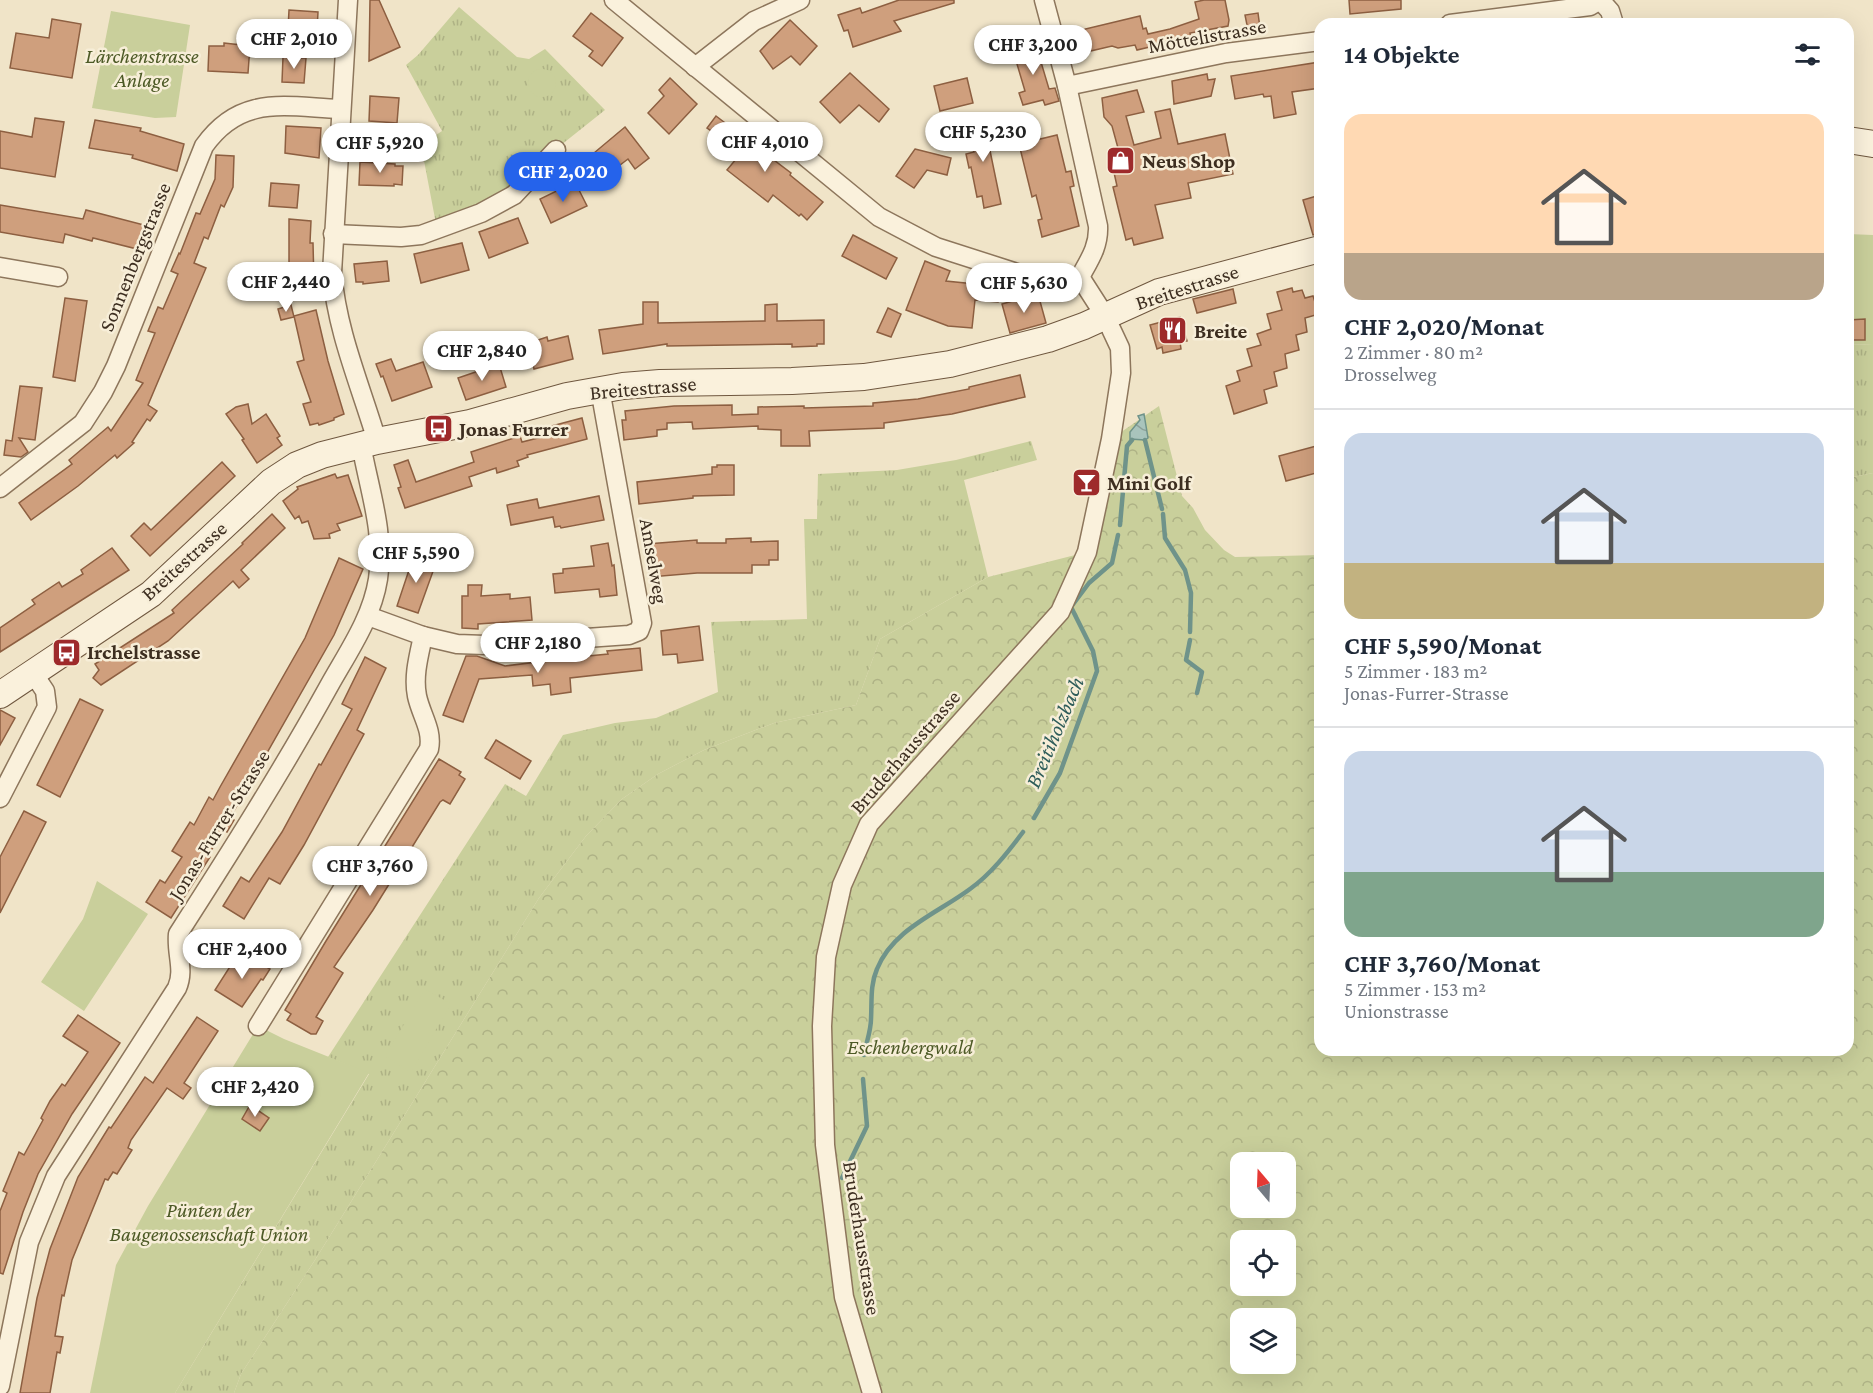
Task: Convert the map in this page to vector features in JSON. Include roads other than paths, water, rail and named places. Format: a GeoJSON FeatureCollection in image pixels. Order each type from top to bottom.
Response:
{"type":"FeatureCollection","features":[{"type":"Feature","properties":{"kind":"main road"},"geometry":{"type":"LineString","coordinates":[[1854,141],[1873,144]]}},
{"type":"Feature","properties":{"kind":"main road","name":"Breitestrasse"},"geometry":{"type":"LineString","coordinates":[[0,695],[151,594],[271,482],[309,460],[369,443],[470,423],[567,396],[600,390],[660,383],[792,381],[901,373],[950,364],[1048,339],[1159,292],[1314,251]]}},
{"type":"Feature","properties":{"kind":"street","name":"Jonas-Furrer-Strasse"},"geometry":{"type":"LineString","coordinates":[[0,1386],[29,1242],[56,1176],[177,988],[182,976],[177,947],[178,934],[260,807],[368,616],[378,579],[379,543],[369,443],[339,326],[332,273],[348,0]]}},
{"type":"Feature","properties":{"kind":"street"},"geometry":{"type":"LineString","coordinates":[[614,0],[879,217],[936,247],[1020,274],[1053,279],[1080,277],[1096,250],[1099,238],[1098,225],[1067,86],[1044,0]]}},
{"type":"Feature","properties":{"kind":"street"},"geometry":{"type":"LineString","coordinates":[[695,67],[754,21],[800,0]]}},
{"type":"Feature","properties":{"kind":"street"},"geometry":{"type":"LineString","coordinates":[[1497,18],[1590,6],[1600,0],[1610,11],[1612,18]]}},
{"type":"Feature","properties":{"kind":"street","name":"Möttelistrasse"},"geometry":{"type":"LineString","coordinates":[[1067,86],[1226,53],[1314,42]]}},
{"type":"Feature","properties":{"kind":"street","name":"Sonnenbergstrasse"},"geometry":{"type":"LineString","coordinates":[[0,488],[83,423],[104,392],[204,146],[212,135],[225,122],[243,112],[264,106],[340,109]]}},
{"type":"Feature","properties":{"kind":"street"},"geometry":{"type":"LineString","coordinates":[[333,234],[401,237],[421,235],[481,213],[514,195],[556,150]]}},
{"type":"Feature","properties":{"kind":"street"},"geometry":{"type":"LineString","coordinates":[[0,267],[58,277]]}},
{"type":"Feature","properties":{"kind":"street","name":"Bruderhausstrasse"},"geometry":{"type":"LineString","coordinates":[[872,1393],[844,1297],[825,1145],[822,1026],[825,957],[842,885],[869,824],[1060,612],[1087,552],[1111,440],[1121,373],[1120,348],[1105,316],[1080,277]]}},
{"type":"Feature","properties":{"kind":"street","name":"Amselweg"},"geometry":{"type":"LineString","coordinates":[[423,636],[457,644],[485,645],[629,634],[639,631],[642,623],[600,390]]}},
{"type":"Feature","properties":{"kind":"street"},"geometry":{"type":"LineString","coordinates":[[258,1026],[429,749],[431,738],[417,696],[415,678],[423,636],[368,616]]}},
{"type":"Feature","properties":{"kind":"street"},"geometry":{"type":"LineString","coordinates":[[0,798],[46,707],[45,691],[33,673]]}},
{"type":"Feature","properties":{"kind":"water"},"geometry":{"type":"Polygon","coordinates":[[[1144,414],[1148,438],[1145,440],[1130,439],[1130,432],[1140,420],[1138,416],[1144,414]]]}},
{"type":"Feature","properties":{"kind":"waterway","name":"Breitiholzbach"},"geometry":{"type":"LineString","coordinates":[[1120,525],[1127,446],[1132,440]]}},
{"type":"Feature","properties":{"kind":"waterway"},"geometry":{"type":"LineString","coordinates":[[1145,440],[1162,509]]}},
{"type":"Feature","properties":{"kind":"waterway"},"geometry":{"type":"LineString","coordinates":[[1163,514],[1165,538],[1185,570],[1191,593],[1190,632]]}},
{"type":"Feature","properties":{"kind":"waterway","name":"Breitiholzbach"},"geometry":{"type":"LineString","coordinates":[[1034,818],[1060,773],[1097,671],[1093,651],[1071,607],[1089,583],[1112,563],[1118,535]]}},
{"type":"Feature","properties":{"kind":"waterway"},"geometry":{"type":"LineString","coordinates":[[1190,640],[1186,660],[1202,672],[1197,693]]}},
{"type":"Feature","properties":{"kind":"waterway","name":"Breitiholzbach"},"geometry":{"type":"LineString","coordinates":[[864,1055],[871,1024],[873,981],[884,955],[905,932],[985,877],[1023,832]]}},
{"type":"Feature","properties":{"kind":"waterway"},"geometry":{"type":"LineString","coordinates":[[842,1178],[867,1126],[863,1079]]}},
{"type":"Feature","properties":{"kind":"place","name":"Neus Shop"},"geometry":{"type":"Point","coordinates":[1121,161]}},
{"type":"Feature","properties":{"kind":"place","name":"Breite"},"geometry":{"type":"Point","coordinates":[1173,331]}},
{"type":"Feature","properties":{"kind":"place","name":"Jonas Furrer"},"geometry":{"type":"Point","coordinates":[438,429]}},
{"type":"Feature","properties":{"kind":"place","name":"Mini Golf"},"geometry":{"type":"Point","coordinates":[1086,483]}},
{"type":"Feature","properties":{"kind":"place","name":"Irchelstrasse"},"geometry":{"type":"Point","coordinates":[66,652]}},
{"type":"Feature","properties":{"kind":"park label","name":"Lärchenstrasse Anlage"},"geometry":{"type":"Point","coordinates":[142,68]}},
{"type":"Feature","properties":{"kind":"park label","name":"Eschenbergwald"},"geometry":{"type":"Point","coordinates":[910,1047]}},
{"type":"Feature","properties":{"kind":"park label","name":"Pünten der Baugenossenschaft Union"},"geometry":{"type":"Point","coordinates":[209,1222]}}]}
